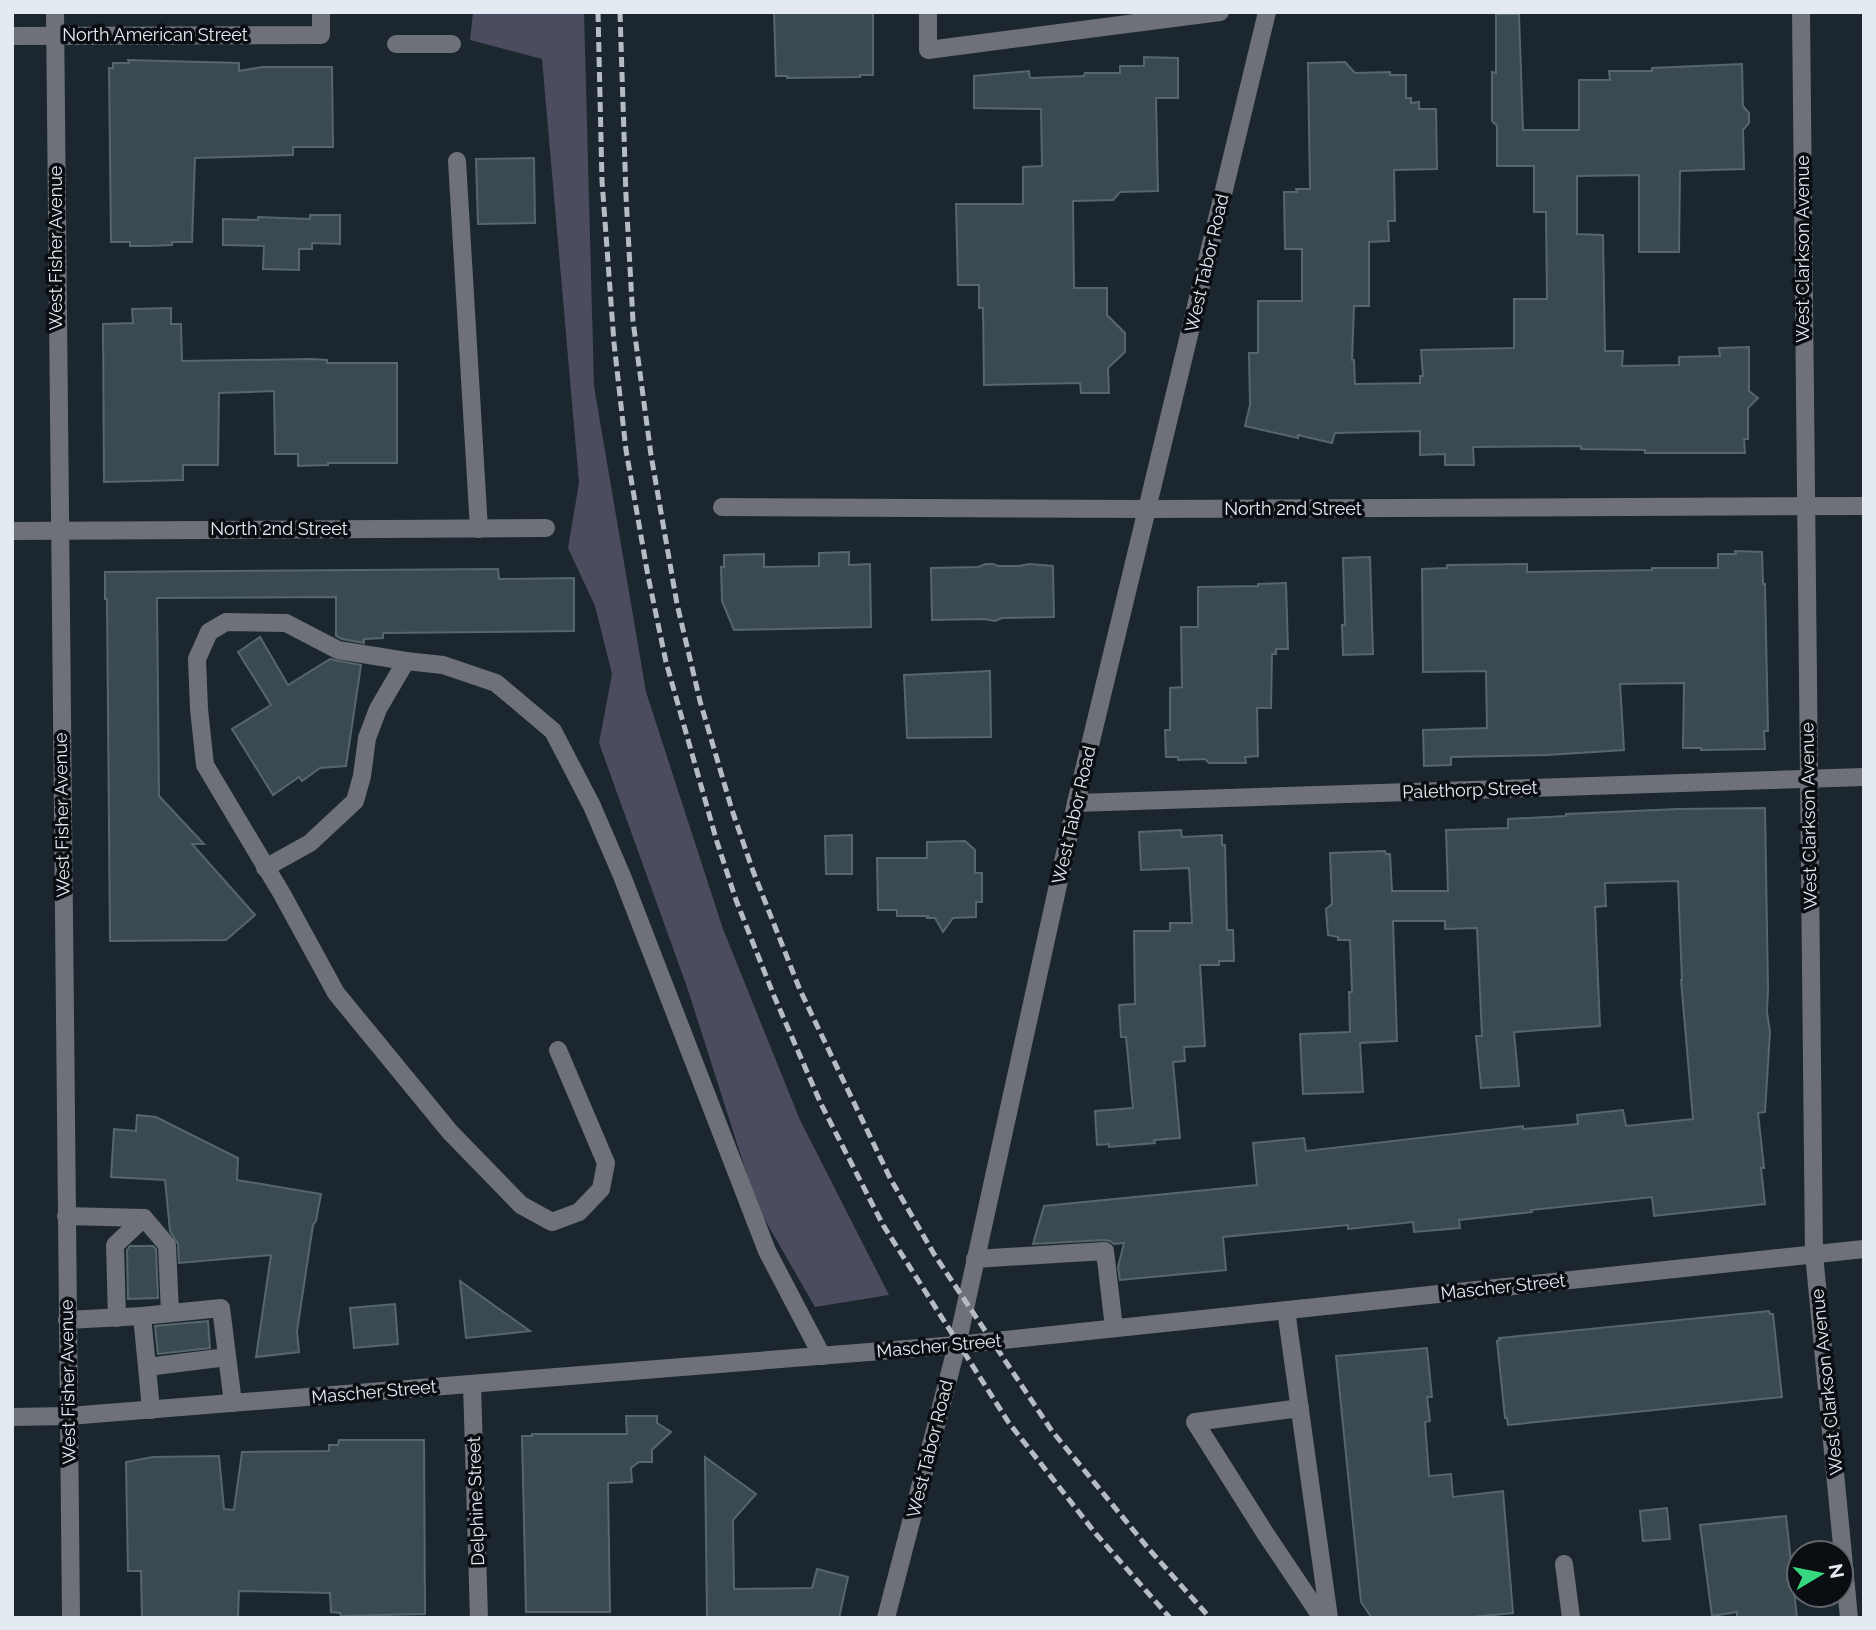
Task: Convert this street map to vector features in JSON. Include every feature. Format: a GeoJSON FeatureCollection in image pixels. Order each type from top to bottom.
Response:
{"type":"FeatureCollection","features":[{"type":"Feature","properties":{"kind":"street","name":"West Fisher Avenue"},"geometry":{"type":"LineString","coordinates":[[54,12],[71,1618]]}},
{"type":"Feature","properties":{"kind":"street","name":"North American Street"},"geometry":{"type":"LineString","coordinates":[[12,36],[321,35],[321,12]]}},
{"type":"Feature","properties":{"kind":"street"},"geometry":{"type":"LineString","coordinates":[[928,12],[928,50],[1220,12]]}},
{"type":"Feature","properties":{"kind":"street","name":"West Tabor Road"},"geometry":{"type":"LineString","coordinates":[[886,1618],[957,1345],[1076,803],[1267,12]]}},
{"type":"Feature","properties":{"kind":"street","name":"West Clarkson Avenue"},"geometry":{"type":"LineString","coordinates":[[1801,12],[1814,1254],[1849,1618]]}},
{"type":"Feature","properties":{"kind":"street"},"geometry":{"type":"LineString","coordinates":[[396,44],[452,44]]}},
{"type":"Feature","properties":{"kind":"street"},"geometry":{"type":"LineString","coordinates":[[457,161],[479,529]]}},
{"type":"Feature","properties":{"kind":"street","name":"North 2nd Street"},"geometry":{"type":"LineString","coordinates":[[722,507],[1148,509],[1864,506]]}},
{"type":"Feature","properties":{"kind":"street","name":"North 2nd Street"},"geometry":{"type":"LineString","coordinates":[[12,531],[546,528]]}},
{"type":"Feature","properties":{"kind":"street"},"geometry":{"type":"LineString","coordinates":[[558,1050],[606,1163],[600,1189],[579,1212],[552,1222],[521,1205],[450,1132],[336,993],[205,765],[197,659],[209,632],[226,622],[286,623],[338,650],[443,665],[496,683],[553,732],[592,806],[622,876],[768,1251],[822,1356]]}},
{"type":"Feature","properties":{"kind":"street"},"geometry":{"type":"LineString","coordinates":[[265,868],[310,843],[355,801],[362,776],[367,738],[378,709],[406,661]]}},
{"type":"Feature","properties":{"kind":"street","name":"Palethorp Street"},"geometry":{"type":"LineString","coordinates":[[1076,803],[1864,777]]}},
{"type":"Feature","properties":{"kind":"street"},"geometry":{"type":"LineString","coordinates":[[66,1216],[144,1218],[167,1245],[170,1313]]}},
{"type":"Feature","properties":{"kind":"street"},"geometry":{"type":"LineString","coordinates":[[117,1318],[115,1245],[144,1218]]}},
{"type":"Feature","properties":{"kind":"street","name":"Mascher Street"},"geometry":{"type":"LineString","coordinates":[[12,1417],[151,1410],[957,1345],[1864,1250]]}},
{"type":"Feature","properties":{"kind":"street"},"geometry":{"type":"LineString","coordinates":[[975,1259],[1105,1251],[1114,1328]]}},
{"type":"Feature","properties":{"kind":"street"},"geometry":{"type":"LineString","coordinates":[[67,1320],[221,1308],[233,1403]]}},
{"type":"Feature","properties":{"kind":"street"},"geometry":{"type":"LineString","coordinates":[[1286,1310],[1329,1618]]}},
{"type":"Feature","properties":{"kind":"street"},"geometry":{"type":"LineString","coordinates":[[142,1316],[151,1410]]}},
{"type":"Feature","properties":{"kind":"street"},"geometry":{"type":"LineString","coordinates":[[148,1367],[227,1357]]}},
{"type":"Feature","properties":{"kind":"street","name":"Delphine Street"},"geometry":{"type":"LineString","coordinates":[[472,1384],[479,1618]]}},
{"type":"Feature","properties":{"kind":"street"},"geometry":{"type":"LineString","coordinates":[[1300,1408],[1195,1422],[1322,1618]]}},
{"type":"Feature","properties":{"kind":"street"},"geometry":{"type":"LineString","coordinates":[[1564,1564],[1571,1618]]}},
{"type":"Feature","properties":{"kind":"shaded area"},"geometry":{"type":"Polygon","coordinates":[[[473,12],[584,12],[594,386],[646,692],[723,929],[800,1120],[889,1295],[815,1307],[757,1206],[687,987],[599,743],[612,674],[595,606],[568,548],[579,483],[542,59],[470,40],[473,12]]]}},
{"type":"Feature","properties":{"kind":"building"},"geometry":{"type":"Polygon","coordinates":[[[774,12],[873,12],[873,75],[787,78],[776,76],[774,12]]]}},
{"type":"Feature","properties":{"kind":"building"},"geometry":{"type":"Polygon","coordinates":[[[1496,14],[1519,14],[1523,130],[1579,130],[1579,80],[1610,80],[1609,71],[1652,71],[1652,68],[1742,64],[1743,106],[1749,113],[1749,123],[1743,130],[1744,169],[1680,171],[1679,252],[1639,252],[1639,175],[1577,176],[1577,234],[1603,235],[1605,351],[1623,351],[1622,366],[1679,365],[1679,357],[1720,356],[1719,348],[1749,347],[1749,391],[1758,398],[1748,408],[1745,453],[1645,453],[1645,450],[1581,449],[1581,446],[1473,447],[1474,465],[1445,465],[1445,454],[1420,455],[1420,431],[1335,433],[1332,443],[1245,426],[1250,405],[1249,353],[1258,353],[1258,301],[1302,301],[1302,249],[1285,249],[1284,192],[1310,189],[1308,63],[1345,62],[1355,73],[1390,72],[1390,75],[1406,75],[1406,98],[1411,98],[1411,103],[1419,102],[1419,109],[1436,109],[1437,169],[1394,170],[1395,221],[1388,221],[1389,241],[1369,242],[1369,306],[1354,306],[1352,360],[1355,384],[1420,383],[1420,376],[1423,376],[1421,350],[1514,348],[1514,299],[1547,299],[1546,212],[1534,212],[1534,166],[1497,166],[1497,126],[1492,121],[1492,72],[1496,73],[1496,14]]]}},
{"type":"Feature","properties":{"kind":"building"},"geometry":{"type":"Polygon","coordinates":[[[1144,57],[1178,58],[1178,98],[1156,98],[1158,191],[1120,192],[1113,200],[1073,201],[1074,288],[1107,288],[1107,315],[1125,333],[1125,352],[1108,368],[1109,393],[1081,393],[1080,383],[984,385],[983,308],[979,308],[979,285],[958,285],[956,204],[1023,204],[1023,167],[1042,166],[1041,109],[974,108],[974,76],[1029,71],[1030,78],[1120,73],[1120,66],[1144,66],[1144,57]]]}},
{"type":"Feature","properties":{"kind":"building"},"geometry":{"type":"Polygon","coordinates":[[[128,60],[239,63],[239,71],[262,67],[332,67],[333,147],[293,147],[293,155],[195,158],[192,242],[130,246],[130,242],[111,242],[109,68],[113,68],[113,63],[129,63],[128,60]]]}},
{"type":"Feature","properties":{"kind":"building"},"geometry":{"type":"Polygon","coordinates":[[[534,158],[535,223],[478,224],[476,159],[534,158]]]}},
{"type":"Feature","properties":{"kind":"building"},"geometry":{"type":"Polygon","coordinates":[[[310,215],[340,215],[340,244],[312,243],[312,249],[299,249],[299,270],[263,269],[264,246],[223,245],[223,219],[310,219],[310,215]]]}},
{"type":"Feature","properties":{"kind":"building"},"geometry":{"type":"Polygon","coordinates":[[[171,308],[171,324],[181,324],[182,361],[311,359],[327,360],[327,363],[397,363],[397,463],[298,466],[298,454],[275,454],[274,391],[219,393],[218,465],[183,465],[183,480],[104,482],[103,324],[133,323],[132,309],[171,308]]]}},
{"type":"Feature","properties":{"kind":"building"},"geometry":{"type":"Polygon","coordinates":[[[1735,551],[1762,552],[1768,731],[1764,731],[1765,749],[1683,748],[1684,683],[1620,684],[1624,750],[1451,757],[1451,765],[1424,766],[1423,730],[1487,728],[1486,671],[1423,672],[1422,569],[1447,568],[1447,565],[1527,564],[1527,572],[1718,568],[1718,554],[1736,554],[1735,551]]]}},
{"type":"Feature","properties":{"kind":"building"},"geometry":{"type":"Polygon","coordinates":[[[849,552],[849,565],[870,564],[871,627],[734,630],[722,601],[721,567],[724,567],[724,555],[764,554],[764,567],[819,566],[819,553],[849,552]]]}},
{"type":"Feature","properties":{"kind":"building"},"geometry":{"type":"Polygon","coordinates":[[[1370,557],[1373,654],[1343,655],[1343,558],[1370,557]]]}},
{"type":"Feature","properties":{"kind":"building"},"geometry":{"type":"Polygon","coordinates":[[[986,564],[1053,566],[1054,617],[1002,618],[995,621],[932,620],[931,568],[978,567],[986,564]]]}},
{"type":"Feature","properties":{"kind":"building"},"geometry":{"type":"Polygon","coordinates":[[[498,569],[499,579],[574,578],[574,631],[383,633],[383,638],[364,639],[364,643],[336,636],[336,597],[157,598],[159,796],[204,844],[192,844],[255,915],[226,940],[110,941],[105,572],[498,569]]]}},
{"type":"Feature","properties":{"kind":"building"},"geometry":{"type":"Polygon","coordinates":[[[1286,583],[1288,649],[1276,649],[1276,654],[1272,654],[1271,708],[1257,708],[1258,756],[1245,757],[1246,763],[1209,763],[1205,759],[1178,760],[1178,757],[1166,757],[1165,730],[1170,730],[1170,688],[1182,687],[1181,627],[1198,627],[1198,587],[1286,583]]]}},
{"type":"Feature","properties":{"kind":"building"},"geometry":{"type":"Polygon","coordinates":[[[260,637],[288,685],[330,659],[361,665],[346,766],[320,768],[302,781],[299,777],[273,795],[232,729],[271,705],[238,652],[260,637]]]}},
{"type":"Feature","properties":{"kind":"building"},"geometry":{"type":"Polygon","coordinates":[[[990,671],[991,737],[907,738],[904,675],[990,671]]]}},
{"type":"Feature","properties":{"kind":"building"},"geometry":{"type":"Polygon","coordinates":[[[1765,808],[1767,1012],[1770,1032],[1765,1112],[1758,1113],[1765,1204],[1654,1216],[1652,1197],[1459,1220],[1460,1228],[1414,1232],[1413,1222],[1348,1229],[1348,1225],[1223,1237],[1226,1270],[1120,1280],[1118,1267],[1124,1243],[1114,1244],[1104,1240],[1033,1244],[1044,1206],[1257,1185],[1253,1143],[1304,1138],[1306,1151],[1523,1126],[1523,1129],[1578,1124],[1577,1115],[1623,1110],[1626,1126],[1693,1119],[1681,980],[1678,881],[1605,883],[1606,906],[1595,907],[1600,1026],[1514,1032],[1519,1086],[1481,1088],[1476,1036],[1482,1036],[1477,928],[1445,929],[1445,921],[1393,921],[1397,1041],[1360,1043],[1363,1092],[1303,1094],[1300,1034],[1350,1032],[1350,940],[1338,940],[1338,937],[1328,935],[1326,909],[1332,904],[1330,853],[1385,851],[1390,854],[1392,891],[1448,891],[1446,830],[1508,828],[1508,819],[1566,814],[1765,808]]]}},
{"type":"Feature","properties":{"kind":"building"},"geometry":{"type":"Polygon","coordinates":[[[1181,830],[1182,837],[1222,835],[1222,845],[1225,845],[1227,930],[1233,930],[1234,961],[1219,961],[1219,965],[1200,965],[1205,1046],[1184,1047],[1185,1061],[1173,1062],[1180,1138],[1109,1147],[1109,1144],[1097,1145],[1095,1111],[1133,1108],[1126,1037],[1121,1037],[1119,1005],[1135,1004],[1134,931],[1170,931],[1170,923],[1192,923],[1189,868],[1141,870],[1139,832],[1181,830]]]}},
{"type":"Feature","properties":{"kind":"building"},"geometry":{"type":"Polygon","coordinates":[[[852,835],[852,874],[826,874],[825,836],[852,835]]]}},
{"type":"Feature","properties":{"kind":"building"},"geometry":{"type":"Polygon","coordinates":[[[965,841],[975,850],[975,873],[982,873],[982,902],[976,902],[976,917],[953,918],[943,932],[935,918],[897,916],[897,910],[878,910],[877,858],[927,858],[927,842],[965,841]]]}},
{"type":"Feature","properties":{"kind":"building"},"geometry":{"type":"Polygon","coordinates":[[[137,1115],[156,1117],[238,1158],[237,1180],[321,1194],[313,1225],[297,1331],[299,1352],[256,1357],[271,1255],[179,1263],[178,1244],[170,1231],[165,1180],[111,1177],[114,1129],[136,1131],[137,1115]]]}},
{"type":"Feature","properties":{"kind":"building"},"geometry":{"type":"Polygon","coordinates":[[[130,1246],[153,1246],[156,1249],[158,1298],[128,1299],[127,1250],[130,1246]]]}},
{"type":"Feature","properties":{"kind":"building"},"geometry":{"type":"Polygon","coordinates":[[[460,1281],[530,1331],[466,1338],[460,1281]]]}},
{"type":"Feature","properties":{"kind":"building"},"geometry":{"type":"Polygon","coordinates":[[[395,1304],[398,1344],[354,1348],[350,1308],[395,1304]]]}},
{"type":"Feature","properties":{"kind":"building"},"geometry":{"type":"Polygon","coordinates":[[[1769,1311],[1773,1314],[1782,1397],[1508,1425],[1505,1418],[1497,1341],[1499,1338],[1769,1311]]]}},
{"type":"Feature","properties":{"kind":"building"},"geometry":{"type":"Polygon","coordinates":[[[208,1321],[210,1348],[158,1354],[155,1326],[208,1321]]]}},
{"type":"Feature","properties":{"kind":"building"},"geometry":{"type":"Polygon","coordinates":[[[1427,1348],[1432,1397],[1427,1397],[1430,1421],[1425,1422],[1429,1476],[1451,1474],[1453,1497],[1503,1491],[1513,1613],[1462,1618],[1372,1618],[1361,1602],[1336,1356],[1427,1348]]]}},
{"type":"Feature","properties":{"kind":"building"},"geometry":{"type":"Polygon","coordinates":[[[626,1416],[657,1416],[657,1423],[671,1432],[652,1450],[652,1462],[639,1462],[631,1468],[632,1482],[608,1483],[610,1612],[526,1612],[522,1436],[627,1434],[626,1416]]]}},
{"type":"Feature","properties":{"kind":"building"},"geometry":{"type":"Polygon","coordinates":[[[339,1440],[424,1440],[425,1614],[341,1616],[340,1613],[331,1612],[330,1593],[239,1591],[238,1618],[142,1618],[141,1571],[128,1571],[126,1462],[153,1457],[219,1456],[224,1509],[234,1510],[242,1452],[329,1451],[329,1445],[338,1445],[339,1440]]]}},
{"type":"Feature","properties":{"kind":"building"},"geometry":{"type":"Polygon","coordinates":[[[705,1457],[756,1494],[733,1520],[734,1589],[812,1588],[817,1569],[848,1577],[839,1618],[707,1618],[705,1457]]]}},
{"type":"Feature","properties":{"kind":"building"},"geometry":{"type":"Polygon","coordinates":[[[1667,1508],[1670,1539],[1643,1541],[1640,1511],[1667,1508]]]}},
{"type":"Feature","properties":{"kind":"building"},"geometry":{"type":"Polygon","coordinates":[[[1786,1516],[1788,1539],[1785,1539],[1785,1609],[1796,1609],[1797,1618],[1737,1618],[1737,1612],[1712,1616],[1700,1525],[1786,1516]]]}},
{"type":"Feature","properties":{"kind":"railway"},"geometry":{"type":"LineString","coordinates":[[598,12],[602,181],[614,343],[626,450],[666,662],[736,900],[821,1104],[883,1225],[1009,1423],[1096,1534],[1170,1618]]}},
{"type":"Feature","properties":{"kind":"railway"},"geometry":{"type":"LineString","coordinates":[[620,12],[633,321],[651,455],[677,604],[700,701],[753,871],[800,990],[890,1178],[934,1254],[1052,1431],[1148,1548],[1210,1618]]}}]}
